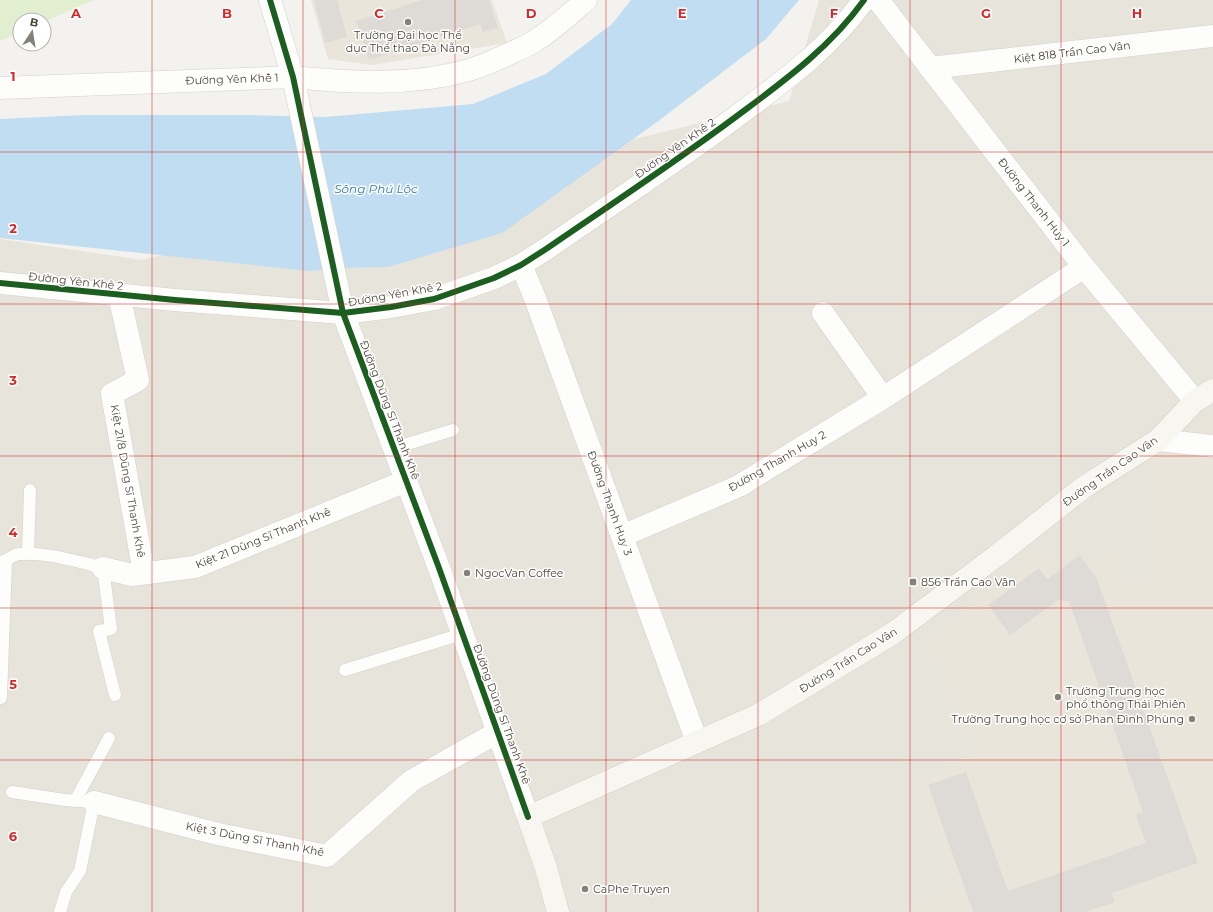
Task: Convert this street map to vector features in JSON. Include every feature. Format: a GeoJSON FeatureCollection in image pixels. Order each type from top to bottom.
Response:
{"type":"FeatureCollection","features":[{"type":"Feature","properties":{"kind":"main road","name":"Đường Trần Cao Vân"},"geometry":{"type":"LineString","coordinates":[[528,817],[758,715],[892,634],[995,557],[1084,487],[1158,440],[1204,395]]}},
{"type":"Feature","properties":{"kind":"main road"},"geometry":{"type":"LineString","coordinates":[[528,817],[546,868],[558,912]]}},
{"type":"Feature","properties":{"kind":"street","name":"Đường Dũng Sĩ Thanh Khê"},"geometry":{"type":"LineString","coordinates":[[270,0],[293,77],[343,314],[394,448],[528,817]]}},
{"type":"Feature","properties":{"kind":"street","name":"Đường Yên Khê 1"},"geometry":{"type":"LineString","coordinates":[[0,88],[293,77],[336,81],[377,82],[428,78],[470,70],[532,43],[557,26],[586,0]]}},
{"type":"Feature","properties":{"kind":"street","name":"Đường Yên Khê 2"},"geometry":{"type":"LineString","coordinates":[[0,283],[119,295],[343,314],[434,299],[494,278],[521,265],[699,145],[779,85],[821,50],[851,19],[864,0]]}},
{"type":"Feature","properties":{"kind":"street","name":"Đường Thanh Huy 1"},"geometry":{"type":"LineString","coordinates":[[878,0],[1084,267],[1204,395]]}},
{"type":"Feature","properties":{"kind":"street","name":"Kiệt 818 Trần Cao Vân"},"geometry":{"type":"LineString","coordinates":[[930,68],[1213,36]]}},
{"type":"Feature","properties":{"kind":"street","name":"Đường Thanh Huy 3"},"geometry":{"type":"LineString","coordinates":[[521,265],[535,298],[697,742]]}},
{"type":"Feature","properties":{"kind":"street","name":"Đường Thanh Huy 2"},"geometry":{"type":"LineString","coordinates":[[622,536],[739,486],[883,398],[1084,267]]}},
{"type":"Feature","properties":{"kind":"street","name":"Kiệt 21/8 Dũng Sĩ Thanh Khê"},"geometry":{"type":"LineString","coordinates":[[119,295],[138,380],[112,394],[144,573]]}},
{"type":"Feature","properties":{"kind":"street"},"geometry":{"type":"LineString","coordinates":[[823,313],[883,398]]}},
{"type":"Feature","properties":{"kind":"street"},"geometry":{"type":"LineString","coordinates":[[1158,440],[1213,446]]}},
{"type":"Feature","properties":{"kind":"street","name":"Kiệt 21 Dũng Sĩ Thanh Khê"},"geometry":{"type":"LineString","coordinates":[[103,568],[132,575],[195,567],[406,481]]}},
{"type":"Feature","properties":{"kind":"street","name":"Kiệt 3 Dũng Sĩ Thanh Khê"},"geometry":{"type":"LineString","coordinates":[[85,801],[218,834],[327,856],[411,781],[498,732]]}},
{"type":"Feature","properties":{"kind":"lane"},"geometry":{"type":"LineString","coordinates":[[394,448],[453,430]]}},
{"type":"Feature","properties":{"kind":"lane"},"geometry":{"type":"LineString","coordinates":[[28,554],[30,490]]}},
{"type":"Feature","properties":{"kind":"lane","name":"Kiệt 21 Dũng Sĩ Thanh Khê"},"geometry":{"type":"LineString","coordinates":[[3,562],[17,553],[49,556],[103,568]]}},
{"type":"Feature","properties":{"kind":"lane"},"geometry":{"type":"LineString","coordinates":[[1,698],[3,562]]}},
{"type":"Feature","properties":{"kind":"lane"},"geometry":{"type":"LineString","coordinates":[[103,568],[111,629],[99,631],[115,695]]}},
{"type":"Feature","properties":{"kind":"lane"},"geometry":{"type":"LineString","coordinates":[[345,670],[462,634]]}},
{"type":"Feature","properties":{"kind":"lane"},"geometry":{"type":"LineString","coordinates":[[60,912],[66,892],[80,871],[85,801],[109,738]]}},
{"type":"Feature","properties":{"kind":"lane"},"geometry":{"type":"LineString","coordinates":[[12,792],[85,801]]}},
{"type":"Feature","properties":{"kind":"shaded area","name":"Trường Đại học Thể dục Thể thao Đà Nẵng"},"geometry":{"type":"Polygon","coordinates":[[[311,0],[492,0],[507,43],[372,65],[328,59],[311,0]]]}},
{"type":"Feature","properties":{"kind":"shaded area"},"geometry":{"type":"Polygon","coordinates":[[[819,0],[1213,0],[1213,912],[0,912],[0,239],[142,260],[789,101],[819,0]]]}},
{"type":"Feature","properties":{"kind":"shaded area","name":"Trường Trung học phổ thông Thái Phiên"},"geometry":{"type":"Polygon","coordinates":[[[1213,414],[1213,912],[903,912],[957,886],[919,786],[979,748],[925,645],[1037,547],[1066,579],[1120,549],[1126,580],[1155,579],[1148,456],[1213,414]]]}},
{"type":"Feature","properties":{"kind":"green space"},"geometry":{"type":"Polygon","coordinates":[[[0,0],[94,0],[52,18],[52,12],[12,12],[12,36],[0,41],[0,0]]]}},
{"type":"Feature","properties":{"kind":"water","name":"Sông Phú Lộc"},"geometry":{"type":"Polygon","coordinates":[[[631,0],[799,0],[766,39],[657,122],[502,233],[388,267],[337,268],[309,271],[0,238],[0,119],[84,115],[243,115],[325,117],[473,104],[546,74],[612,24],[631,0]]]}},
{"type":"Feature","properties":{"kind":"building"},"geometry":{"type":"Polygon","coordinates":[[[314,0],[337,0],[347,37],[325,43],[314,0]]]}},
{"type":"Feature","properties":{"kind":"building"},"geometry":{"type":"Polygon","coordinates":[[[422,0],[489,0],[498,28],[483,32],[480,24],[369,60],[356,21],[422,0]]]}},
{"type":"Feature","properties":{"kind":"building"},"geometry":{"type":"Polygon","coordinates":[[[1080,555],[1097,579],[1198,863],[1112,893],[1115,902],[1085,912],[973,912],[928,785],[966,772],[1008,891],[1146,843],[1136,815],[1143,812],[1069,601],[1058,600],[1010,635],[988,605],[1039,568],[1047,579],[1080,555]]]}},
{"type":"Feature","properties":{"kind":"cycle path"},"geometry":{"type":"LineString","coordinates":[[270,0],[293,77],[343,313],[439,568],[528,817]]}},
{"type":"Feature","properties":{"kind":"cycle path"},"geometry":{"type":"LineString","coordinates":[[0,283],[175,300],[343,313],[391,307],[434,299],[494,278],[521,265],[671,163],[721,128],[809,60],[838,32],[864,0]]}},
{"type":"Feature","properties":{"kind":"place","name":"Trường Đại học Thể dục Thể thao Đà Nẵng"},"geometry":{"type":"Point","coordinates":[408,22]}},
{"type":"Feature","properties":{"kind":"place","name":"NgocVan Coffee"},"geometry":{"type":"Point","coordinates":[467,573]}},
{"type":"Feature","properties":{"kind":"place","name":"856 Trần Cao Vân"},"geometry":{"type":"Point","coordinates":[913,582]}},
{"type":"Feature","properties":{"kind":"place","name":"Trường Trung học phổ thông Thái Phiên"},"geometry":{"type":"Point","coordinates":[1058,697]}},
{"type":"Feature","properties":{"kind":"place","name":"Trường Trung học cơ sở Phan Đình Phùng"},"geometry":{"type":"Point","coordinates":[1192,719]}},
{"type":"Feature","properties":{"kind":"place","name":"CaPhe Truyen"},"geometry":{"type":"Point","coordinates":[585,889]}}]}
